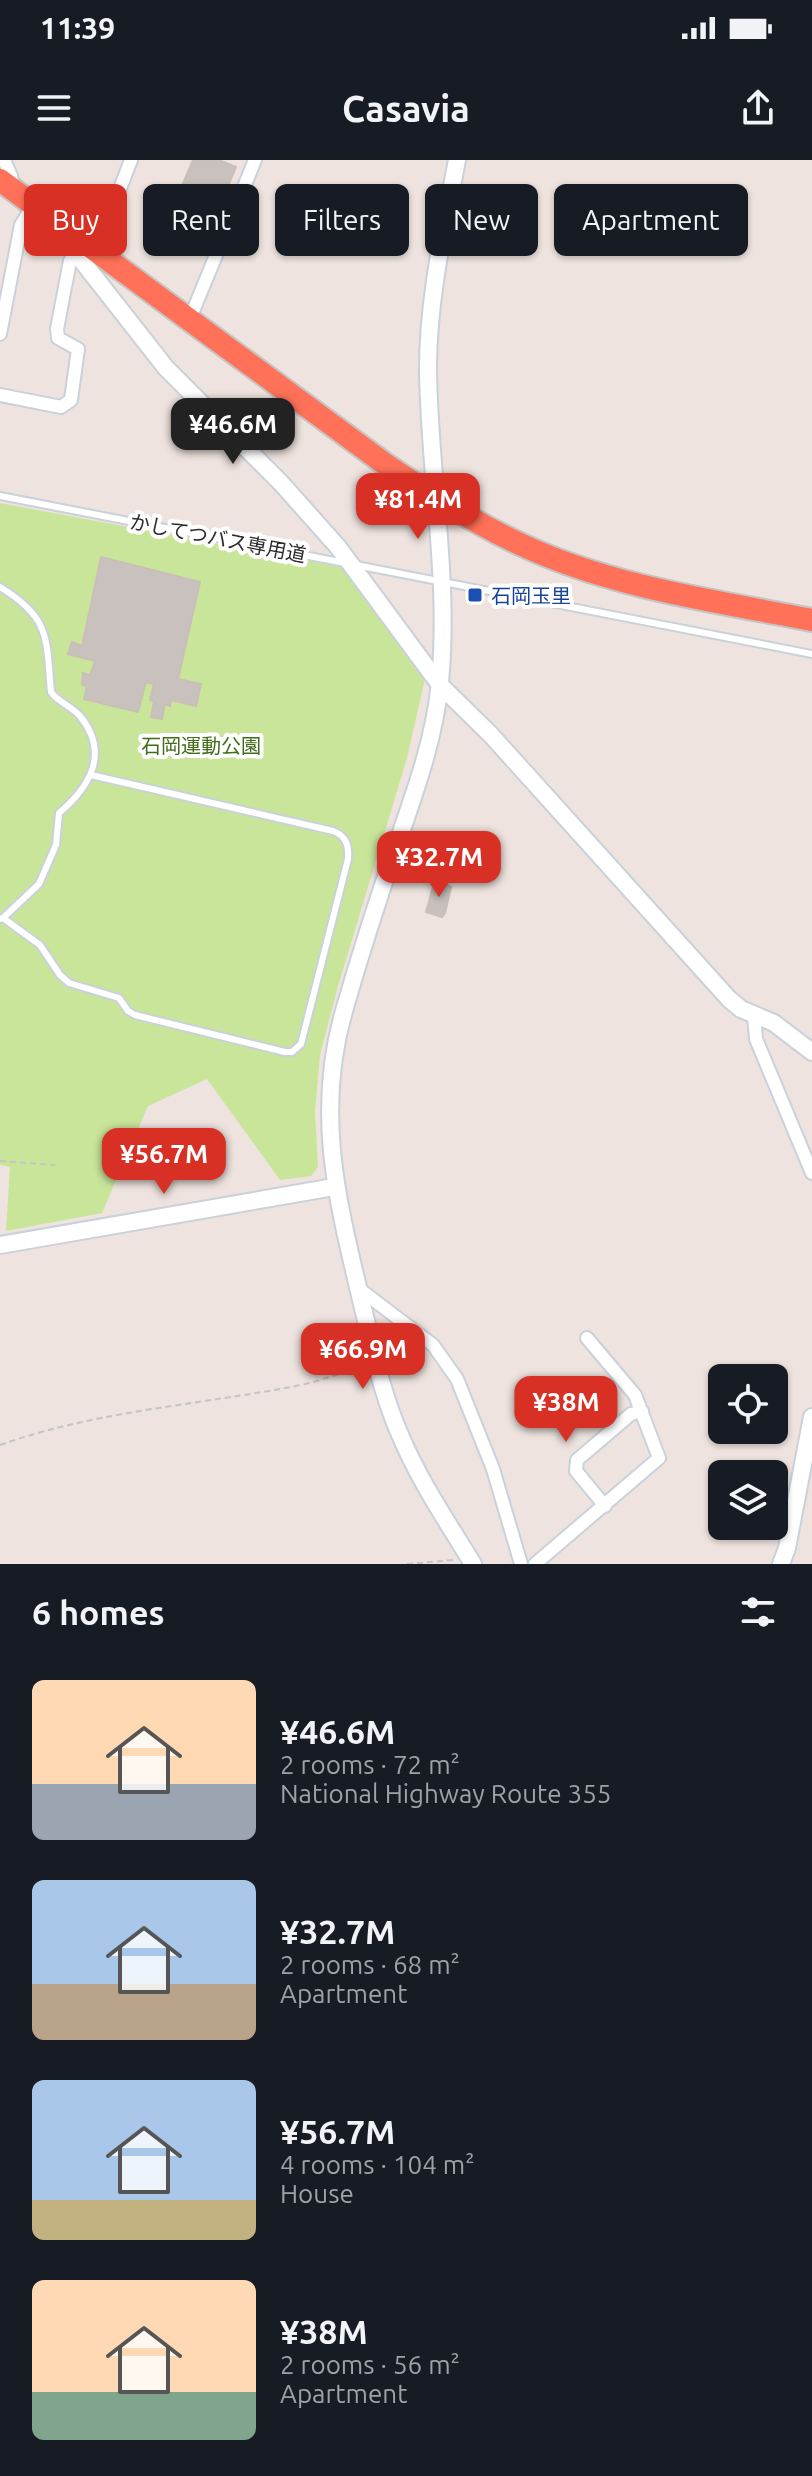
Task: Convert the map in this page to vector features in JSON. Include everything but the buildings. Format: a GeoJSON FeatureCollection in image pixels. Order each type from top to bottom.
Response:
{"type":"FeatureCollection","features":[{"type":"Feature","properties":{"kind":"highway"},"geometry":{"type":"LineString","coordinates":[[7,185],[24,198]]}},
{"type":"Feature","properties":{"kind":"highway"},"geometry":{"type":"LineString","coordinates":[[96,256],[436,498],[490,530],[565,562],[657,588],[812,620]]}},
{"type":"Feature","properties":{"kind":"street"},"geometry":{"type":"LineString","coordinates":[[4,160],[11,176],[7,185]]}},
{"type":"Feature","properties":{"kind":"street"},"geometry":{"type":"LineString","coordinates":[[117,184],[131,160]]}},
{"type":"Feature","properties":{"kind":"street"},"geometry":{"type":"LineString","coordinates":[[189,321],[255,160]]}},
{"type":"Feature","properties":{"kind":"street"},"geometry":{"type":"LineString","coordinates":[[457,160],[429,335],[428,373],[443,643],[440,685],[424,760],[335,1047],[328,1118],[334,1187],[393,1420],[410,1457],[470,1559]]}},
{"type":"Feature","properties":{"kind":"street"},"geometry":{"type":"LineString","coordinates":[[0,334],[24,220]]}},
{"type":"Feature","properties":{"kind":"street"},"geometry":{"type":"LineString","coordinates":[[0,395],[61,407],[71,400],[78,349],[58,338],[57,329],[73,256]]}},
{"type":"Feature","properties":{"kind":"street"},"geometry":{"type":"LineString","coordinates":[[88,256],[166,368],[281,483],[350,564],[440,685],[491,735],[723,993],[741,1009],[774,1023],[812,1052]]}},
{"type":"Feature","properties":{"kind":"street"},"geometry":{"type":"LineString","coordinates":[[754,1016],[756,1039],[812,1173]]}},
{"type":"Feature","properties":{"kind":"street"},"geometry":{"type":"LineString","coordinates":[[0,1245],[334,1187]]}},
{"type":"Feature","properties":{"kind":"street"},"geometry":{"type":"LineString","coordinates":[[358,1288],[433,1345],[457,1379],[493,1469],[521,1564]]}},
{"type":"Feature","properties":{"kind":"street"},"geometry":{"type":"LineString","coordinates":[[535,1564],[657,1462],[658,1453],[631,1389],[587,1338]]}},
{"type":"Feature","properties":{"kind":"street"},"geometry":{"type":"LineString","coordinates":[[605,1506],[576,1471],[577,1460],[631,1414],[642,1411]]}},
{"type":"Feature","properties":{"kind":"street"},"geometry":{"type":"LineString","coordinates":[[781,1564],[787,1548],[812,1417]]}},
{"type":"Feature","properties":{"kind":"lane","name":"かしてつバス専用道"},"geometry":{"type":"LineString","coordinates":[[0,496],[812,654]]}},
{"type":"Feature","properties":{"kind":"lane"},"geometry":{"type":"LineString","coordinates":[[0,587],[27,605],[43,628],[51,692],[75,710],[88,730],[94,759],[91,775],[77,799],[59,813],[56,845],[39,884],[2,918],[40,945],[69,983],[119,998],[135,1015],[292,1052],[301,1044],[348,859],[344,838],[333,831],[91,775]]}},
{"type":"Feature","properties":{"kind":"path"},"geometry":{"type":"LineString","coordinates":[[0,1161],[55,1165]]}},
{"type":"Feature","properties":{"kind":"path"},"geometry":{"type":"LineString","coordinates":[[0,1445],[41,1430],[127,1412],[299,1385],[376,1362]]}},
{"type":"Feature","properties":{"kind":"path"},"geometry":{"type":"LineString","coordinates":[[407,1564],[470,1559]]}},
{"type":"Feature","properties":{"kind":"green space","name":"石岡運動公園"},"geometry":{"type":"Polygon","coordinates":[[[0,503],[346,568],[423,672],[424,683],[407,758],[320,1055],[315,1112],[318,1167],[311,1176],[280,1180],[207,1079],[148,1106],[102,1213],[6,1231],[10,1167],[0,1165],[0,503]]]}},
{"type":"Feature","properties":{"kind":"place","name":"石岡玉里"},"geometry":{"type":"Point","coordinates":[475,595]}}]}
